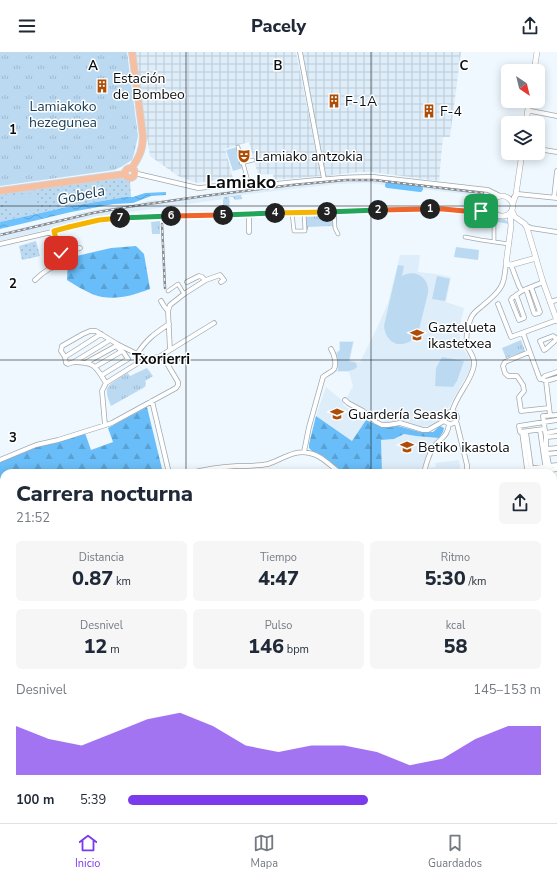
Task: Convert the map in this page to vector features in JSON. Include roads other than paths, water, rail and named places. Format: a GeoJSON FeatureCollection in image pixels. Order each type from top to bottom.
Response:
{"type":"FeatureCollection","features":[{"type":"Feature","properties":{"kind":"main road"},"geometry":{"type":"LineString","coordinates":[[0,191],[125,174],[126,169],[133,171],[141,152],[143,136],[132,52]]}},
{"type":"Feature","properties":{"kind":"street"},"geometry":{"type":"LineString","coordinates":[[300,52],[324,179]]}},
{"type":"Feature","properties":{"kind":"street"},"geometry":{"type":"LineString","coordinates":[[535,64],[536,52]]}},
{"type":"Feature","properties":{"kind":"street"},"geometry":{"type":"LineString","coordinates":[[527,116],[528,108]]}},
{"type":"Feature","properties":{"kind":"street"},"geometry":{"type":"LineString","coordinates":[[528,112],[557,116]]}},
{"type":"Feature","properties":{"kind":"street"},"geometry":{"type":"LineString","coordinates":[[238,147],[249,185]]}},
{"type":"Feature","properties":{"kind":"street"},"geometry":{"type":"LineString","coordinates":[[545,150],[557,152]]}},
{"type":"Feature","properties":{"kind":"street"},"geometry":{"type":"LineString","coordinates":[[242,163],[253,160]]}},
{"type":"Feature","properties":{"kind":"street"},"geometry":{"type":"LineString","coordinates":[[510,199],[517,188],[521,160]]}},
{"type":"Feature","properties":{"kind":"street"},"geometry":{"type":"LineString","coordinates":[[133,171],[198,188],[216,186],[259,186],[359,176],[484,189],[510,199]]}},
{"type":"Feature","properties":{"kind":"street"},"geometry":{"type":"LineString","coordinates":[[475,212],[484,210],[493,202],[510,199],[521,195],[555,198],[557,171]]}},
{"type":"Feature","properties":{"kind":"street"},"geometry":{"type":"LineString","coordinates":[[517,188],[521,195]]}},
{"type":"Feature","properties":{"kind":"street"},"geometry":{"type":"LineString","coordinates":[[345,400],[382,425],[400,423],[423,430],[428,430],[444,421],[448,413],[452,412],[455,401],[473,371],[474,360],[467,344],[471,316],[495,295],[503,282],[508,264],[508,244],[511,226],[510,199],[512,193],[517,188]]}},
{"type":"Feature","properties":{"kind":"street"},"geometry":{"type":"LineString","coordinates":[[484,189],[490,193],[493,202],[493,209],[496,213]]}},
{"type":"Feature","properties":{"kind":"street"},"geometry":{"type":"LineString","coordinates":[[0,244],[99,220],[127,218],[443,209],[496,213],[504,216],[510,222],[511,226]]}},
{"type":"Feature","properties":{"kind":"street"},"geometry":{"type":"LineString","coordinates":[[334,212],[335,228],[338,234]]}},
{"type":"Feature","properties":{"kind":"street"},"geometry":{"type":"LineString","coordinates":[[504,216],[511,212]]}},
{"type":"Feature","properties":{"kind":"street"},"geometry":{"type":"LineString","coordinates":[[511,212],[515,217],[531,228],[557,232]]}},
{"type":"Feature","properties":{"kind":"street"},"geometry":{"type":"LineString","coordinates":[[292,213],[294,232],[305,231],[304,213]]}},
{"type":"Feature","properties":{"kind":"street"},"geometry":{"type":"LineString","coordinates":[[249,214],[249,232]]}},
{"type":"Feature","properties":{"kind":"street"},"geometry":{"type":"LineString","coordinates":[[494,222],[494,242]]}},
{"type":"Feature","properties":{"kind":"street"},"geometry":{"type":"LineString","coordinates":[[498,304],[511,337],[557,320],[543,282],[527,228],[523,223]]}},
{"type":"Feature","properties":{"kind":"street"},"geometry":{"type":"LineString","coordinates":[[53,231],[61,253],[80,248]]}},
{"type":"Feature","properties":{"kind":"street"},"geometry":{"type":"LineString","coordinates":[[36,280],[46,271],[60,266],[63,262],[62,258],[57,253],[53,231]]}},
{"type":"Feature","properties":{"kind":"street"},"geometry":{"type":"LineString","coordinates":[[465,238],[508,244]]}},
{"type":"Feature","properties":{"kind":"street"},"geometry":{"type":"LineString","coordinates":[[508,264],[536,258]]}},
{"type":"Feature","properties":{"kind":"street"},"geometry":{"type":"LineString","coordinates":[[508,264],[520,286],[524,290],[535,314],[540,312],[531,287]]}},
{"type":"Feature","properties":{"kind":"street"},"geometry":{"type":"LineString","coordinates":[[170,350],[168,311],[170,305],[205,280],[220,275],[224,280],[221,282]]}},
{"type":"Feature","properties":{"kind":"street"},"geometry":{"type":"LineString","coordinates":[[187,282],[199,276],[205,280]]}},
{"type":"Feature","properties":{"kind":"street"},"geometry":{"type":"LineString","coordinates":[[516,295],[524,317],[519,320],[511,300],[512,298],[516,295],[524,290],[543,282]]}},
{"type":"Feature","properties":{"kind":"street"},"geometry":{"type":"LineString","coordinates":[[167,289],[178,284],[184,294]]}},
{"type":"Feature","properties":{"kind":"street"},"geometry":{"type":"LineString","coordinates":[[550,302],[557,300]]}},
{"type":"Feature","properties":{"kind":"street"},"geometry":{"type":"LineString","coordinates":[[161,301],[168,311]]}},
{"type":"Feature","properties":{"kind":"street"},"geometry":{"type":"LineString","coordinates":[[105,425],[102,391],[106,382],[138,363],[159,357],[214,323]]}},
{"type":"Feature","properties":{"kind":"street"},"geometry":{"type":"LineString","coordinates":[[137,354],[150,337],[169,324]]}},
{"type":"Feature","properties":{"kind":"street"},"geometry":{"type":"LineString","coordinates":[[110,340],[74,362],[68,364],[66,363],[65,357],[61,351],[62,346],[83,334],[90,331],[96,331],[110,340],[117,345],[148,359]]}},
{"type":"Feature","properties":{"kind":"street"},"geometry":{"type":"LineString","coordinates":[[523,333],[540,379],[544,380],[557,378]]}},
{"type":"Feature","properties":{"kind":"street"},"geometry":{"type":"LineString","coordinates":[[65,357],[101,334]]}},
{"type":"Feature","properties":{"kind":"street"},"geometry":{"type":"LineString","coordinates":[[102,375],[126,361],[127,358],[117,345]]}},
{"type":"Feature","properties":{"kind":"street"},"geometry":{"type":"LineString","coordinates":[[87,362],[117,345]]}},
{"type":"Feature","properties":{"kind":"street"},"geometry":{"type":"LineString","coordinates":[[304,452],[309,426],[323,377],[325,374],[334,370],[335,367],[334,353],[331,349]]}},
{"type":"Feature","properties":{"kind":"street"},"geometry":{"type":"LineString","coordinates":[[95,367],[122,351]]}},
{"type":"Feature","properties":{"kind":"street"},"geometry":{"type":"LineString","coordinates":[[529,352],[505,362],[503,366],[505,373],[508,376],[517,376],[523,385],[524,391],[519,398],[521,411],[549,408]]}},
{"type":"Feature","properties":{"kind":"street"},"geometry":{"type":"LineString","coordinates":[[0,460],[36,445],[87,432],[112,423],[176,388],[178,382],[162,355]]}},
{"type":"Feature","properties":{"kind":"street"},"geometry":{"type":"LineString","coordinates":[[74,362],[87,362],[92,364],[106,382]]}},
{"type":"Feature","properties":{"kind":"street"},"geometry":{"type":"LineString","coordinates":[[550,415],[544,376],[557,372]]}},
{"type":"Feature","properties":{"kind":"street"},"geometry":{"type":"LineString","coordinates":[[152,401],[167,469]]}},
{"type":"Feature","properties":{"kind":"street"},"geometry":{"type":"LineString","coordinates":[[452,412],[456,414],[456,422],[467,469]]}},
{"type":"Feature","properties":{"kind":"street"},"geometry":{"type":"LineString","coordinates":[[547,468],[543,416],[557,415]]}},
{"type":"Feature","properties":{"kind":"street"},"geometry":{"type":"LineString","coordinates":[[557,420],[519,426],[520,432],[557,431]]}},
{"type":"Feature","properties":{"kind":"street"},"geometry":{"type":"LineString","coordinates":[[444,421],[449,424],[456,422]]}},
{"type":"Feature","properties":{"kind":"street"},"geometry":{"type":"LineString","coordinates":[[425,469],[434,446],[448,432],[449,424]]}},
{"type":"Feature","properties":{"kind":"street"},"geometry":{"type":"LineString","coordinates":[[524,432],[529,468],[557,469]]}},
{"type":"Feature","properties":{"kind":"street"},"geometry":{"type":"LineString","coordinates":[[544,432],[557,436]]}},
{"type":"Feature","properties":{"kind":"street"},"geometry":{"type":"LineString","coordinates":[[544,432],[547,468]]}},
{"type":"Feature","properties":{"kind":"street"},"geometry":{"type":"LineString","coordinates":[[546,449],[557,448]]}},
{"type":"Feature","properties":{"kind":"street"},"geometry":{"type":"LineString","coordinates":[[214,469],[261,465],[304,452],[316,455],[335,469]]}},
{"type":"Feature","properties":{"kind":"street"},"geometry":{"type":"LineString","coordinates":[[547,454],[557,453]]}},
{"type":"Feature","properties":{"kind":"street"},"geometry":{"type":"LineString","coordinates":[[547,468],[557,465]]}},
{"type":"Feature","properties":{"kind":"water"},"geometry":{"type":"Polygon","coordinates":[[[166,192],[166,195],[151,196],[133,203],[114,204],[71,212],[0,229],[0,222],[67,207],[133,197],[145,193],[166,192]]]}},
{"type":"Feature","properties":{"kind":"waterway"},"geometry":{"type":"LineString","coordinates":[[388,185],[420,189]]}},
{"type":"Feature","properties":{"kind":"railway"},"geometry":{"type":"LineString","coordinates":[[0,235],[93,213],[127,207],[292,185],[346,180],[374,180],[483,193]]}},
{"type":"Feature","properties":{"kind":"railway"},"geometry":{"type":"LineString","coordinates":[[162,224],[165,288]]}},
{"type":"Feature","properties":{"kind":"place","name":"Estación de Bombeo"},"geometry":{"type":"Point","coordinates":[102,86]}},
{"type":"Feature","properties":{"kind":"place","name":"F-1A"},"geometry":{"type":"Point","coordinates":[334,101]}},
{"type":"Feature","properties":{"kind":"place","name":"F-4"},"geometry":{"type":"Point","coordinates":[429,111]}},
{"type":"Feature","properties":{"kind":"place","name":"Lamiako antzokia"},"geometry":{"type":"Point","coordinates":[244,156]}},
{"type":"Feature","properties":{"kind":"place","name":"Gaztelueta ikastetxea"},"geometry":{"type":"Point","coordinates":[417,335]}},
{"type":"Feature","properties":{"kind":"place","name":"Guardería Seaska"},"geometry":{"type":"Point","coordinates":[337,414]}},
{"type":"Feature","properties":{"kind":"place","name":"Betiko ikastola"},"geometry":{"type":"Point","coordinates":[407,447]}},
{"type":"Feature","properties":{"kind":"district","name":"Lamiako"},"geometry":{"type":"Point","coordinates":[241,182]}},
{"type":"Feature","properties":{"kind":"district","name":"Txorierri"},"geometry":{"type":"Point","coordinates":[161,359]}},
{"type":"Feature","properties":{"kind":"park label","name":"Lamiakoko hezegunea"},"geometry":{"type":"Point","coordinates":[63,114]}},
{"type":"Feature","properties":{"kind":"water label","name":"Gobela"},"geometry":{"type":"Point","coordinates":[81,195]}}]}
